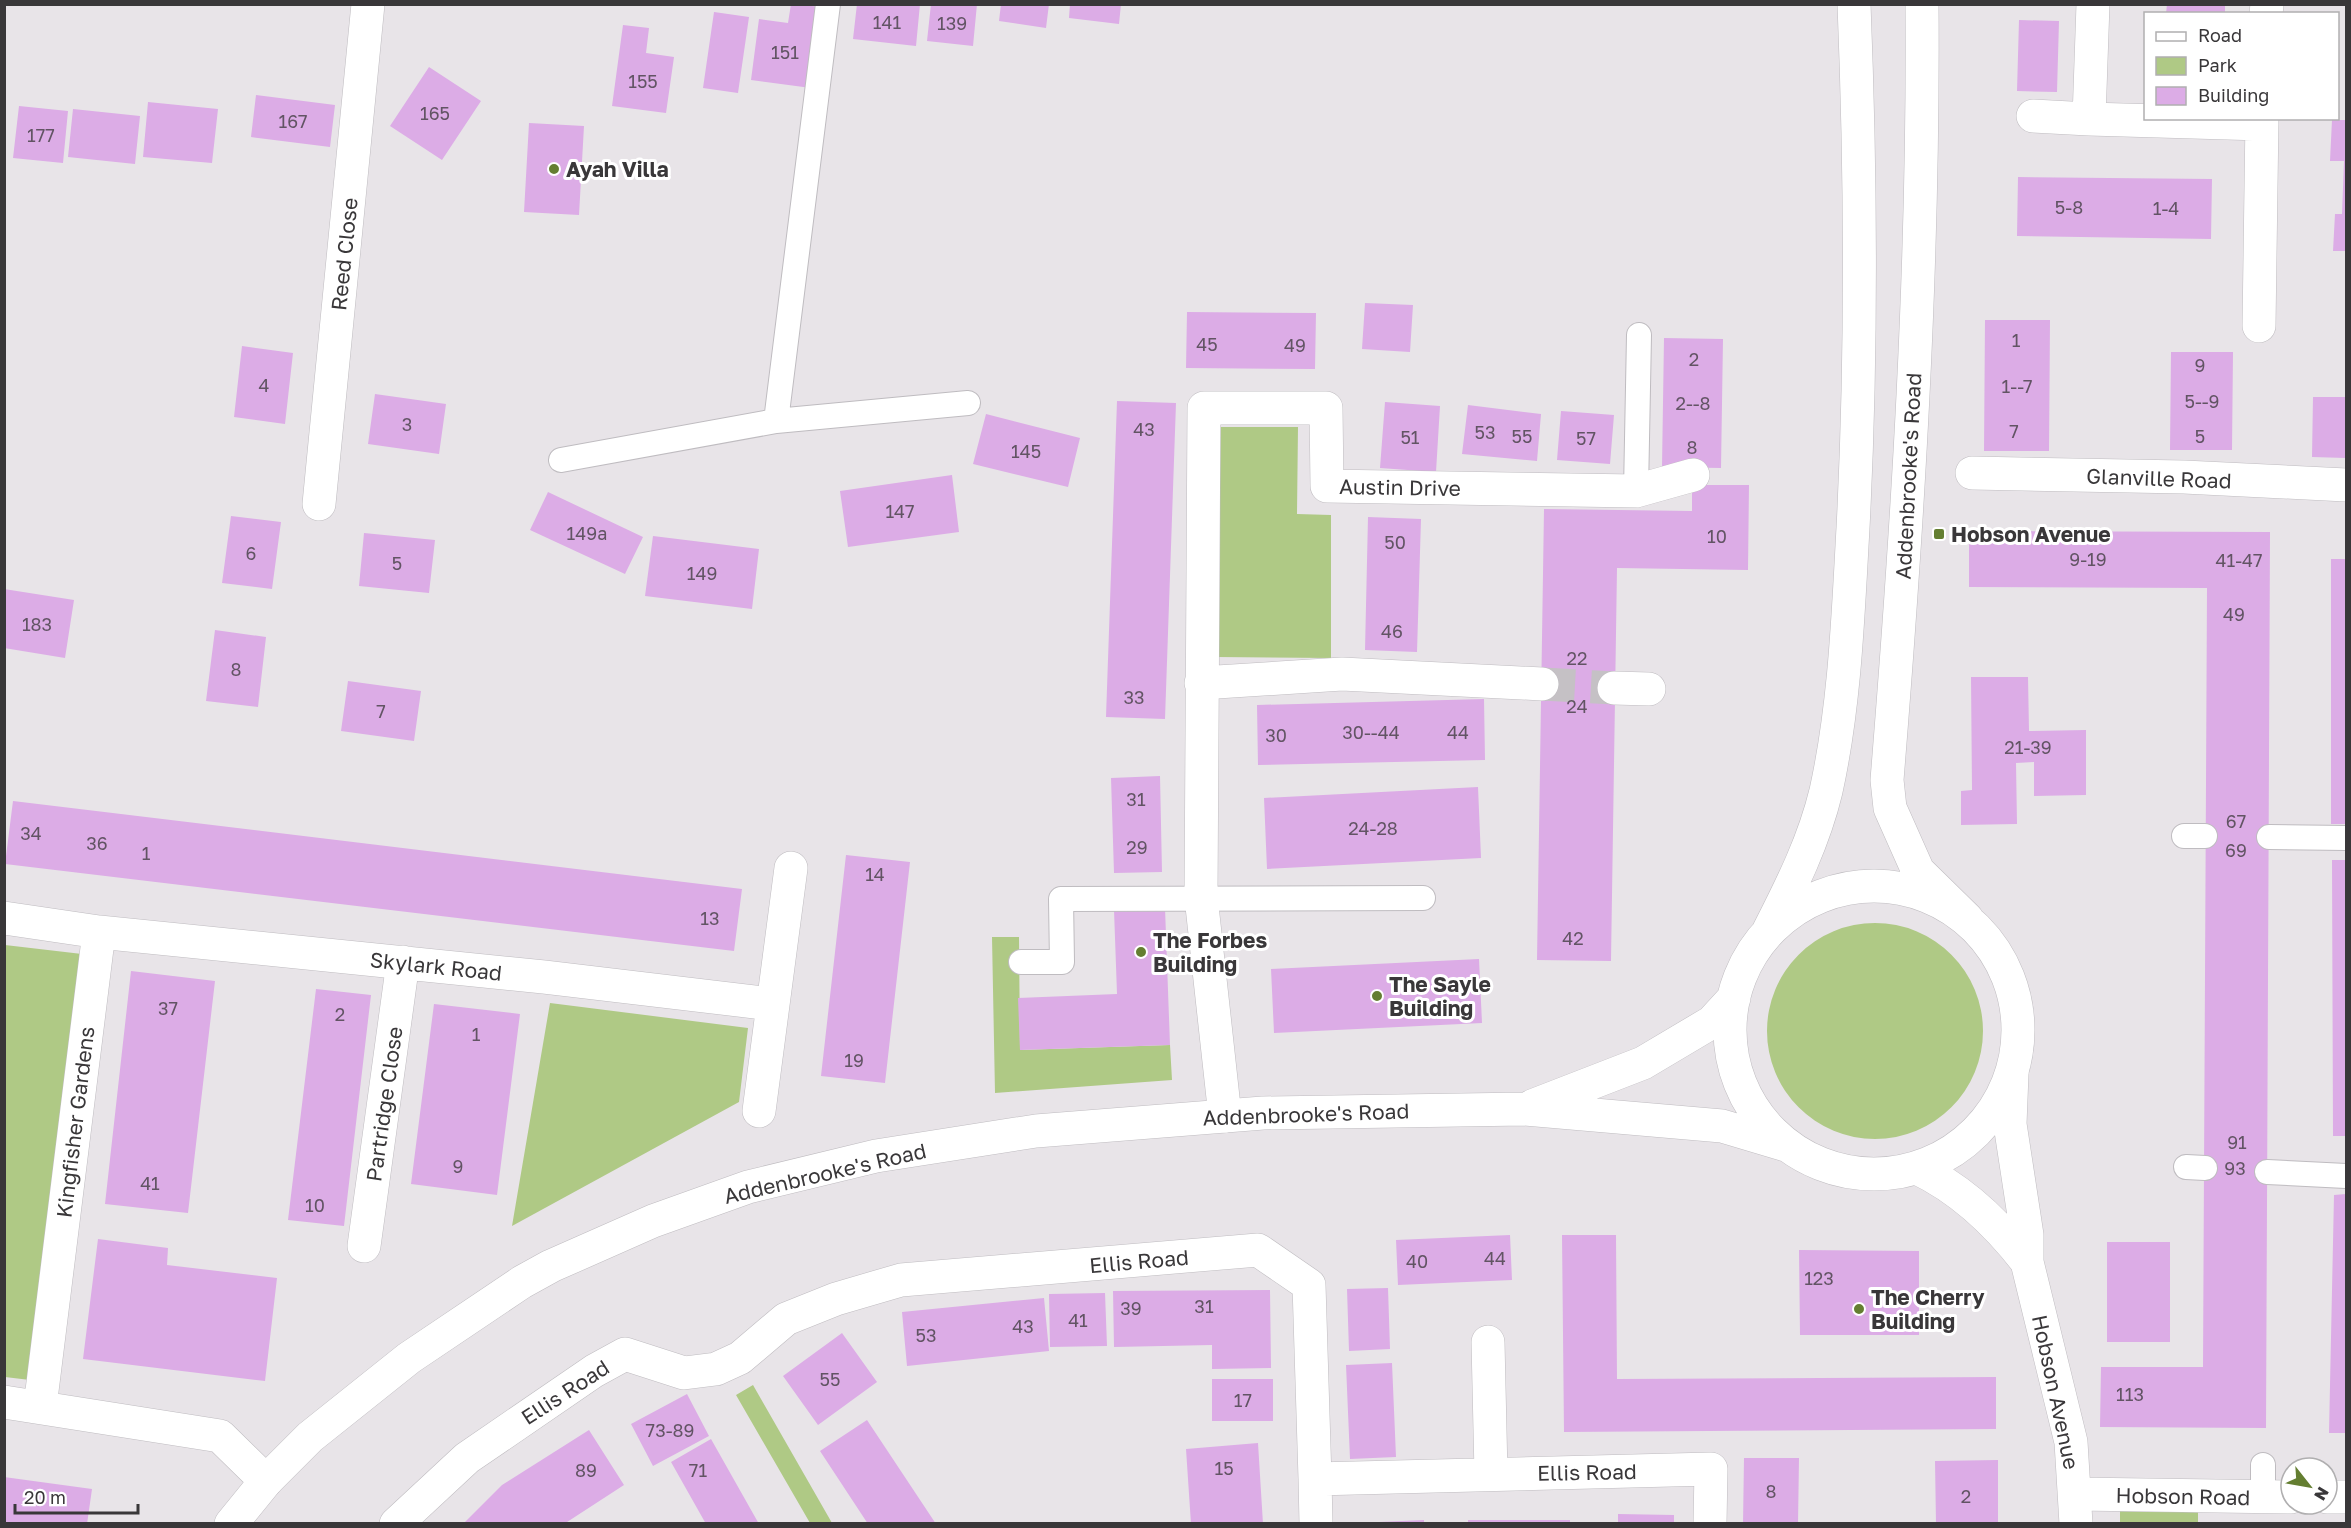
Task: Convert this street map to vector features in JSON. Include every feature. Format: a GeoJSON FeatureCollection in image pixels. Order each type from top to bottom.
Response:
{"type":"FeatureCollection","features":[{"type":"Feature","properties":{"kind":"street","name":"Reed Close"},"geometry":{"type":"LineString","coordinates":[[319,504],[368,4]]}},
{"type":"Feature","properties":{"kind":"street"},"geometry":{"type":"LineString","coordinates":[[1854,4],[1860,157],[1860,314],[1856,475],[1841,705],[1826,792],[1804,860],[1769,930],[1748,964],[1734,998],[1724,1035],[1732,1076],[1752,1110],[1790,1146],[1844,1171],[1880,1174],[1917,1168],[1950,1154],[1997,1109],[2012,1074]]}},
{"type":"Feature","properties":{"kind":"street","name":"Addenbrooke's Road"},"geometry":{"type":"LineString","coordinates":[[1922,4],[1920,273],[1909,490],[1887,780],[1890,808],[1918,870],[1967,919],[2004,961],[2013,983],[2018,1011],[2012,1074]]}},
{"type":"Feature","properties":{"kind":"street"},"geometry":{"type":"LineString","coordinates":[[2089,119],[2093,4]]}},
{"type":"Feature","properties":{"kind":"street"},"geometry":{"type":"LineString","coordinates":[[2033,116],[2144,120]]}},
{"type":"Feature","properties":{"kind":"street"},"geometry":{"type":"LineString","coordinates":[[2176,120],[2262,121],[2259,326]]}},
{"type":"Feature","properties":{"kind":"street","name":"Austin Drive"},"geometry":{"type":"LineString","coordinates":[[1226,1116],[1201,897],[1204,408],[1326,408],[1326,486],[1636,491],[1693,475]]}},
{"type":"Feature","properties":{"kind":"street","name":"Glanville Road"},"geometry":{"type":"LineString","coordinates":[[1972,473],[2184,477],[2346,485]]}},
{"type":"Feature","properties":{"kind":"street"},"geometry":{"type":"LineString","coordinates":[[1201,682],[1342,674],[1542,684]]}},
{"type":"Feature","properties":{"kind":"street"},"geometry":{"type":"LineString","coordinates":[[1614,688],[1649,689]]}},
{"type":"Feature","properties":{"kind":"street"},"geometry":{"type":"LineString","coordinates":[[759,1111],[791,868]]}},
{"type":"Feature","properties":{"kind":"street"},"geometry":{"type":"LineString","coordinates":[[1769,930],[1796,904],[1828,889],[1866,882],[1914,892],[1967,919]]}},
{"type":"Feature","properties":{"kind":"street"},"geometry":{"type":"LineString","coordinates":[[4,918],[99,932]]}},
{"type":"Feature","properties":{"kind":"street","name":"Skylark Road"},"geometry":{"type":"LineString","coordinates":[[99,932],[403,962],[772,1004]]}},
{"type":"Feature","properties":{"kind":"street","name":"Kingfisher Gardens"},"geometry":{"type":"LineString","coordinates":[[40,1407],[99,932]]}},
{"type":"Feature","properties":{"kind":"street","name":"Partridge Close"},"geometry":{"type":"LineString","coordinates":[[364,1246],[403,962]]}},
{"type":"Feature","properties":{"kind":"street","name":"Addenbrooke's Road"},"geometry":{"type":"LineString","coordinates":[[1524,1109],[1643,1063],[1712,1022],[1734,998]]}},
{"type":"Feature","properties":{"kind":"street","name":"Hobson Avenue"},"geometry":{"type":"LineString","coordinates":[[2012,1074],[2010,1124],[2025,1225],[2026,1262],[2071,1442],[2076,1509]]}},
{"type":"Feature","properties":{"kind":"street","name":"Addenbrooke's Road"},"geometry":{"type":"LineString","coordinates":[[231,1524],[266,1481],[310,1437],[418,1352],[522,1282],[551,1266],[653,1221],[747,1187],[876,1156],[1036,1131],[1226,1116],[1524,1109],[1722,1126],[1790,1146]]}},
{"type":"Feature","properties":{"kind":"street","name":"Hobson Avenue"},"geometry":{"type":"LineString","coordinates":[[1917,1168],[1949,1185],[1989,1219],[2004,1232],[2026,1262]]}},
{"type":"Feature","properties":{"kind":"street","name":"Ellis Road"},"geometry":{"type":"LineString","coordinates":[[396,1524],[467,1458],[594,1371],[625,1353],[684,1373],[716,1369],[740,1358],[786,1319],[836,1299],[901,1280],[1258,1250],[1308,1285],[1315,1479],[1711,1469],[1710,1524]]}},
{"type":"Feature","properties":{"kind":"street"},"geometry":{"type":"LineString","coordinates":[[1488,1342],[1491,1474]]}},
{"type":"Feature","properties":{"kind":"street"},"geometry":{"type":"LineString","coordinates":[[4,1402],[220,1436],[266,1481]]}},
{"type":"Feature","properties":{"kind":"street"},"geometry":{"type":"LineString","coordinates":[[1315,1479],[1316,1524]]}},
{"type":"Feature","properties":{"kind":"street","name":"Hobson Road"},"geometry":{"type":"LineString","coordinates":[[2076,1509],[2272,1487]]}},
{"type":"Feature","properties":{"kind":"lane"},"geometry":{"type":"LineString","coordinates":[[776,421],[828,4]]}},
{"type":"Feature","properties":{"kind":"lane"},"geometry":{"type":"LineString","coordinates":[[1636,491],[1639,335]]}},
{"type":"Feature","properties":{"kind":"lane"},"geometry":{"type":"LineString","coordinates":[[561,460],[776,421],[968,403]]}},
{"type":"Feature","properties":{"kind":"lane"},"geometry":{"type":"LineString","coordinates":[[2269,837],[2346,838]]}},
{"type":"Feature","properties":{"kind":"lane"},"geometry":{"type":"LineString","coordinates":[[1021,962],[1062,962],[1061,899],[1423,898]]}},
{"type":"Feature","properties":{"kind":"lane"},"geometry":{"type":"LineString","coordinates":[[2267,1172],[2346,1176]]}},
{"type":"Feature","properties":{"kind":"green space"},"geometry":{"type":"Polygon","coordinates":[[[1218,427],[1298,427],[1297,514],[1331,515],[1331,658],[1216,657],[1218,427]]]}},
{"type":"Feature","properties":{"kind":"green space"},"geometry":{"type":"Polygon","coordinates":[[[1875,923],[1906,928],[1926,936],[1951,955],[1970,980],[1978,1000],[1983,1031],[1978,1062],[1970,1082],[1951,1107],[1926,1126],[1906,1134],[1875,1139],[1844,1134],[1824,1126],[1799,1107],[1780,1082],[1772,1062],[1767,1031],[1772,1000],[1780,980],[1799,955],[1824,936],[1844,928],[1875,923]]]}},
{"type":"Feature","properties":{"kind":"green space"},"geometry":{"type":"Polygon","coordinates":[[[992,937],[1019,937],[1020,1050],[1170,1045],[1172,1080],[995,1093],[992,937]]]}},
{"type":"Feature","properties":{"kind":"green space"},"geometry":{"type":"Polygon","coordinates":[[[5,945],[82,954],[30,1380],[5,1377],[5,945]]]}},
{"type":"Feature","properties":{"kind":"green space"},"geometry":{"type":"Polygon","coordinates":[[[550,1003],[748,1028],[739,1102],[512,1226],[550,1003]]]}},
{"type":"Feature","properties":{"kind":"green space"},"geometry":{"type":"Polygon","coordinates":[[[753,1385],[832,1523],[810,1523],[736,1395],[753,1385]]]}},
{"type":"Feature","properties":{"kind":"green space"},"geometry":{"type":"Polygon","coordinates":[[[2120,1507],[2198,1509],[2198,1523],[2120,1523],[2120,1507]]]}},
{"type":"Feature","properties":{"kind":"building"},"geometry":{"type":"Polygon","coordinates":[[[791,4],[822,7],[811,88],[751,80],[759,19],[788,23],[791,4]]]}},
{"type":"Feature","properties":{"kind":"building"},"geometry":{"type":"Polygon","coordinates":[[[857,4],[920,4],[916,46],[853,39],[857,4]]]}},
{"type":"Feature","properties":{"kind":"building"},"geometry":{"type":"Polygon","coordinates":[[[931,4],[977,4],[973,46],[927,41],[931,4]]]}},
{"type":"Feature","properties":{"kind":"building"},"geometry":{"type":"Polygon","coordinates":[[[1001,4],[1049,4],[1046,28],[999,21],[1001,4]]]}},
{"type":"Feature","properties":{"kind":"building"},"geometry":{"type":"Polygon","coordinates":[[[1070,4],[1121,4],[1119,24],[1069,18],[1070,4]]]}},
{"type":"Feature","properties":{"kind":"building"},"geometry":{"type":"Polygon","coordinates":[[[2167,4],[2225,4],[2225,12],[2166,12],[2167,4]]]}},
{"type":"Feature","properties":{"kind":"building"},"geometry":{"type":"Polygon","coordinates":[[[714,12],[749,17],[738,93],[703,88],[714,12]]]}},
{"type":"Feature","properties":{"kind":"building"},"geometry":{"type":"Polygon","coordinates":[[[2019,20],[2059,21],[2057,92],[2017,91],[2019,20]]]}},
{"type":"Feature","properties":{"kind":"building"},"geometry":{"type":"Polygon","coordinates":[[[623,25],[649,28],[646,53],[674,57],[666,113],[612,106],[623,25]]]}},
{"type":"Feature","properties":{"kind":"building"},"geometry":{"type":"Polygon","coordinates":[[[429,67],[481,101],[442,160],[390,126],[429,67]]]}},
{"type":"Feature","properties":{"kind":"building"},"geometry":{"type":"Polygon","coordinates":[[[256,95],[335,105],[330,147],[251,137],[256,95]]]}},
{"type":"Feature","properties":{"kind":"building"},"geometry":{"type":"Polygon","coordinates":[[[148,102],[218,109],[212,163],[143,157],[148,102]]]}},
{"type":"Feature","properties":{"kind":"building"},"geometry":{"type":"Polygon","coordinates":[[[19,106],[68,111],[63,163],[13,158],[19,106]]]}},
{"type":"Feature","properties":{"kind":"building"},"geometry":{"type":"Polygon","coordinates":[[[73,109],[140,116],[135,164],[68,157],[73,109]]]}},
{"type":"Feature","properties":{"kind":"building"},"geometry":{"type":"Polygon","coordinates":[[[2332,120],[2346,120],[2346,251],[2333,251],[2335,214],[2342,214],[2344,161],[2330,161],[2332,120]]]}},
{"type":"Feature","properties":{"kind":"building","name":"Ayah Villa"},"geometry":{"type":"Polygon","coordinates":[[[529,123],[584,126],[579,215],[524,212],[529,123]]]}},
{"type":"Feature","properties":{"kind":"building"},"geometry":{"type":"Polygon","coordinates":[[[2018,177],[2212,179],[2211,239],[2017,236],[2018,177]]]}},
{"type":"Feature","properties":{"kind":"building"},"geometry":{"type":"Polygon","coordinates":[[[1365,303],[1413,305],[1410,352],[1362,349],[1365,303]]]}},
{"type":"Feature","properties":{"kind":"building"},"geometry":{"type":"Polygon","coordinates":[[[1187,312],[1316,313],[1315,369],[1186,368],[1187,312]]]}},
{"type":"Feature","properties":{"kind":"building"},"geometry":{"type":"Polygon","coordinates":[[[1985,320],[2050,320],[2049,451],[1984,451],[1985,320]]]}},
{"type":"Feature","properties":{"kind":"building"},"geometry":{"type":"Polygon","coordinates":[[[1664,338],[1723,339],[1721,468],[1662,467],[1664,338]]]}},
{"type":"Feature","properties":{"kind":"building"},"geometry":{"type":"Polygon","coordinates":[[[242,346],[293,353],[285,424],[234,417],[242,346]]]}},
{"type":"Feature","properties":{"kind":"building"},"geometry":{"type":"Polygon","coordinates":[[[2171,352],[2233,352],[2232,450],[2170,450],[2171,352]]]}},
{"type":"Feature","properties":{"kind":"building"},"geometry":{"type":"Polygon","coordinates":[[[375,394],[446,404],[439,454],[368,444],[375,394]]]}},
{"type":"Feature","properties":{"kind":"building"},"geometry":{"type":"Polygon","coordinates":[[[2313,397],[2346,397],[2346,458],[2312,457],[2313,397]]]}},
{"type":"Feature","properties":{"kind":"building"},"geometry":{"type":"Polygon","coordinates":[[[1117,401],[1176,403],[1165,719],[1106,717],[1117,401]]]}},
{"type":"Feature","properties":{"kind":"building"},"geometry":{"type":"Polygon","coordinates":[[[1385,402],[1440,406],[1436,472],[1380,468],[1385,402]]]}},
{"type":"Feature","properties":{"kind":"building"},"geometry":{"type":"Polygon","coordinates":[[[1468,405],[1541,414],[1537,461],[1462,454],[1468,405]]]}},
{"type":"Feature","properties":{"kind":"building"},"geometry":{"type":"Polygon","coordinates":[[[1561,411],[1614,415],[1610,464],[1557,460],[1561,411]]]}},
{"type":"Feature","properties":{"kind":"building"},"geometry":{"type":"Polygon","coordinates":[[[986,414],[1080,438],[1068,487],[973,464],[986,414]]]}},
{"type":"Feature","properties":{"kind":"building"},"geometry":{"type":"Polygon","coordinates":[[[952,475],[959,532],[848,547],[840,491],[952,475]]]}},
{"type":"Feature","properties":{"kind":"building"},"geometry":{"type":"Polygon","coordinates":[[[1692,485],[1749,485],[1748,570],[1617,568],[1611,961],[1537,960],[1544,509],[1692,511],[1692,485]]]}},
{"type":"Feature","properties":{"kind":"building"},"geometry":{"type":"Polygon","coordinates":[[[548,492],[643,537],[625,574],[530,530],[548,492]]]}},
{"type":"Feature","properties":{"kind":"building"},"geometry":{"type":"Polygon","coordinates":[[[231,516],[281,522],[272,589],[222,583],[231,516]]]}},
{"type":"Feature","properties":{"kind":"building"},"geometry":{"type":"Polygon","coordinates":[[[1368,517],[1421,519],[1417,652],[1365,650],[1368,517]]]}},
{"type":"Feature","properties":{"kind":"building"},"geometry":{"type":"Polygon","coordinates":[[[1969,531],[2270,532],[2266,1428],[2100,1427],[2101,1367],[2203,1367],[2207,588],[1969,587],[1969,531]]]}},
{"type":"Feature","properties":{"kind":"building"},"geometry":{"type":"Polygon","coordinates":[[[364,533],[435,540],[429,593],[359,586],[364,533]]]}},
{"type":"Feature","properties":{"kind":"building"},"geometry":{"type":"Polygon","coordinates":[[[653,536],[759,549],[752,609],[645,596],[653,536]]]}},
{"type":"Feature","properties":{"kind":"building"},"geometry":{"type":"Polygon","coordinates":[[[2331,559],[2346,559],[2346,824],[2331,824],[2331,559]]]}},
{"type":"Feature","properties":{"kind":"building"},"geometry":{"type":"Polygon","coordinates":[[[4,589],[74,600],[65,658],[4,648],[4,589]]]}},
{"type":"Feature","properties":{"kind":"building"},"geometry":{"type":"Polygon","coordinates":[[[215,630],[266,637],[258,707],[206,701],[215,630]]]}},
{"type":"Feature","properties":{"kind":"building"},"geometry":{"type":"Polygon","coordinates":[[[1971,677],[2028,677],[2029,731],[2086,730],[2086,795],[2034,796],[2034,762],[2016,763],[2017,824],[1961,825],[1961,791],[1972,790],[1971,677]]]}},
{"type":"Feature","properties":{"kind":"building"},"geometry":{"type":"Polygon","coordinates":[[[348,681],[421,691],[414,741],[341,731],[348,681]]]}},
{"type":"Feature","properties":{"kind":"building"},"geometry":{"type":"Polygon","coordinates":[[[1484,699],[1485,760],[1258,765],[1257,705],[1484,699]]]}},
{"type":"Feature","properties":{"kind":"building"},"geometry":{"type":"Polygon","coordinates":[[[1160,776],[1162,872],[1114,873],[1111,778],[1160,776]]]}},
{"type":"Feature","properties":{"kind":"building"},"geometry":{"type":"Polygon","coordinates":[[[1478,787],[1481,858],[1267,869],[1264,798],[1478,787]]]}},
{"type":"Feature","properties":{"kind":"building"},"geometry":{"type":"Polygon","coordinates":[[[13,801],[742,889],[734,951],[5,864],[13,801]]]}},
{"type":"Feature","properties":{"kind":"building"},"geometry":{"type":"Polygon","coordinates":[[[846,855],[910,862],[885,1083],[821,1076],[846,855]]]}},
{"type":"Feature","properties":{"kind":"building"},"geometry":{"type":"Polygon","coordinates":[[[2332,860],[2346,860],[2346,1136],[2333,1136],[2332,860]]]}},
{"type":"Feature","properties":{"kind":"building","name":"The Forbes Building"},"geometry":{"type":"Polygon","coordinates":[[[1165,908],[1170,1045],[1020,1050],[1018,998],[1117,994],[1114,910],[1165,908]]]}},
{"type":"Feature","properties":{"kind":"building","name":"The Sayle Building"},"geometry":{"type":"Polygon","coordinates":[[[1479,959],[1482,1023],[1274,1033],[1271,969],[1479,959]]]}},
{"type":"Feature","properties":{"kind":"building"},"geometry":{"type":"Polygon","coordinates":[[[131,971],[215,981],[188,1213],[105,1204],[131,971]]]}},
{"type":"Feature","properties":{"kind":"building"},"geometry":{"type":"Polygon","coordinates":[[[316,989],[371,995],[344,1226],[288,1220],[316,989]]]}},
{"type":"Feature","properties":{"kind":"building"},"geometry":{"type":"Polygon","coordinates":[[[434,1004],[520,1014],[497,1195],[411,1184],[434,1004]]]}},
{"type":"Feature","properties":{"kind":"building"},"geometry":{"type":"Polygon","coordinates":[[[2346,1194],[2346,1433],[2329,1433],[2334,1195],[2346,1194]]]}},
{"type":"Feature","properties":{"kind":"building"},"geometry":{"type":"Polygon","coordinates":[[[1510,1235],[1512,1280],[1398,1285],[1396,1240],[1510,1235]]]}},
{"type":"Feature","properties":{"kind":"building"},"geometry":{"type":"Polygon","coordinates":[[[1562,1235],[1616,1235],[1617,1379],[1996,1377],[1996,1429],[1564,1432],[1562,1235]]]}},
{"type":"Feature","properties":{"kind":"building"},"geometry":{"type":"Polygon","coordinates":[[[98,1239],[168,1248],[167,1265],[277,1278],[265,1381],[83,1359],[98,1239]]]}},
{"type":"Feature","properties":{"kind":"building"},"geometry":{"type":"Polygon","coordinates":[[[2107,1242],[2170,1242],[2170,1342],[2107,1342],[2107,1242]]]}},
{"type":"Feature","properties":{"kind":"building","name":"The Cherry Building"},"geometry":{"type":"Polygon","coordinates":[[[1799,1250],[1919,1251],[1919,1335],[1800,1335],[1799,1250]]]}},
{"type":"Feature","properties":{"kind":"building"},"geometry":{"type":"Polygon","coordinates":[[[1388,1288],[1390,1349],[1349,1351],[1347,1289],[1388,1288]]]}},
{"type":"Feature","properties":{"kind":"building"},"geometry":{"type":"Polygon","coordinates":[[[1270,1290],[1271,1368],[1212,1369],[1212,1345],[1114,1347],[1113,1291],[1270,1290]]]}},
{"type":"Feature","properties":{"kind":"building"},"geometry":{"type":"Polygon","coordinates":[[[1105,1293],[1107,1346],[1050,1347],[1049,1294],[1105,1293]]]}},
{"type":"Feature","properties":{"kind":"building"},"geometry":{"type":"Polygon","coordinates":[[[1044,1298],[1049,1351],[907,1366],[902,1312],[1044,1298]]]}},
{"type":"Feature","properties":{"kind":"building"},"geometry":{"type":"Polygon","coordinates":[[[842,1333],[877,1382],[818,1425],[783,1376],[842,1333]]]}},
{"type":"Feature","properties":{"kind":"building"},"geometry":{"type":"Polygon","coordinates":[[[1392,1363],[1396,1457],[1350,1459],[1346,1365],[1392,1363]]]}},
{"type":"Feature","properties":{"kind":"building"},"geometry":{"type":"Polygon","coordinates":[[[1212,1379],[1273,1379],[1273,1421],[1212,1421],[1212,1379]]]}},
{"type":"Feature","properties":{"kind":"building"},"geometry":{"type":"Polygon","coordinates":[[[687,1394],[709,1436],[653,1466],[631,1424],[687,1394]]]}},
{"type":"Feature","properties":{"kind":"building"},"geometry":{"type":"Polygon","coordinates":[[[867,1420],[936,1524],[868,1524],[820,1451],[867,1420]]]}},
{"type":"Feature","properties":{"kind":"building"},"geometry":{"type":"Polygon","coordinates":[[[589,1430],[624,1485],[564,1524],[463,1524],[502,1485],[589,1430]]]}},
{"type":"Feature","properties":{"kind":"building"},"geometry":{"type":"Polygon","coordinates":[[[711,1439],[759,1524],[706,1524],[671,1462],[711,1439]]]}},
{"type":"Feature","properties":{"kind":"building"},"geometry":{"type":"Polygon","coordinates":[[[1258,1443],[1263,1524],[1191,1524],[1186,1449],[1258,1443]]]}},
{"type":"Feature","properties":{"kind":"building"},"geometry":{"type":"Polygon","coordinates":[[[1744,1458],[1799,1458],[1798,1524],[1743,1524],[1744,1458]]]}},
{"type":"Feature","properties":{"kind":"building"},"geometry":{"type":"Polygon","coordinates":[[[1998,1460],[1998,1524],[1936,1524],[1935,1461],[1998,1460]]]}},
{"type":"Feature","properties":{"kind":"building"},"geometry":{"type":"Polygon","coordinates":[[[4,1477],[92,1489],[87,1524],[4,1524],[4,1477]]]}},
{"type":"Feature","properties":{"kind":"building"},"geometry":{"type":"Polygon","coordinates":[[[1618,1514],[1674,1515],[1674,1524],[1618,1524],[1618,1514]]]}},
{"type":"Feature","properties":{"kind":"building"},"geometry":{"type":"Polygon","coordinates":[[[1424,1520],[1424,1524],[1379,1524],[1379,1522],[1424,1520]]]}},
{"type":"Feature","properties":{"kind":"building"},"geometry":{"type":"Polygon","coordinates":[[[1468,1520],[1570,1520],[1570,1524],[1468,1524],[1468,1520]]]}},
{"type":"Feature","properties":{"kind":"tunnel"},"geometry":{"type":"LineString","coordinates":[[1542,684],[1614,688]]}},
{"type":"Feature","properties":{"kind":"place","name":"Ayah Villa"},"geometry":{"type":"Point","coordinates":[554,169]}},
{"type":"Feature","properties":{"kind":"place","name":"Hobson Avenue"},"geometry":{"type":"Point","coordinates":[1939,534]}},
{"type":"Feature","properties":{"kind":"place","name":"The Forbes Building"},"geometry":{"type":"Point","coordinates":[1141,952]}},
{"type":"Feature","properties":{"kind":"place","name":"The Sayle Building"},"geometry":{"type":"Point","coordinates":[1377,996]}},
{"type":"Feature","properties":{"kind":"place","name":"The Cherry Building"},"geometry":{"type":"Point","coordinates":[1859,1309]}}]}
